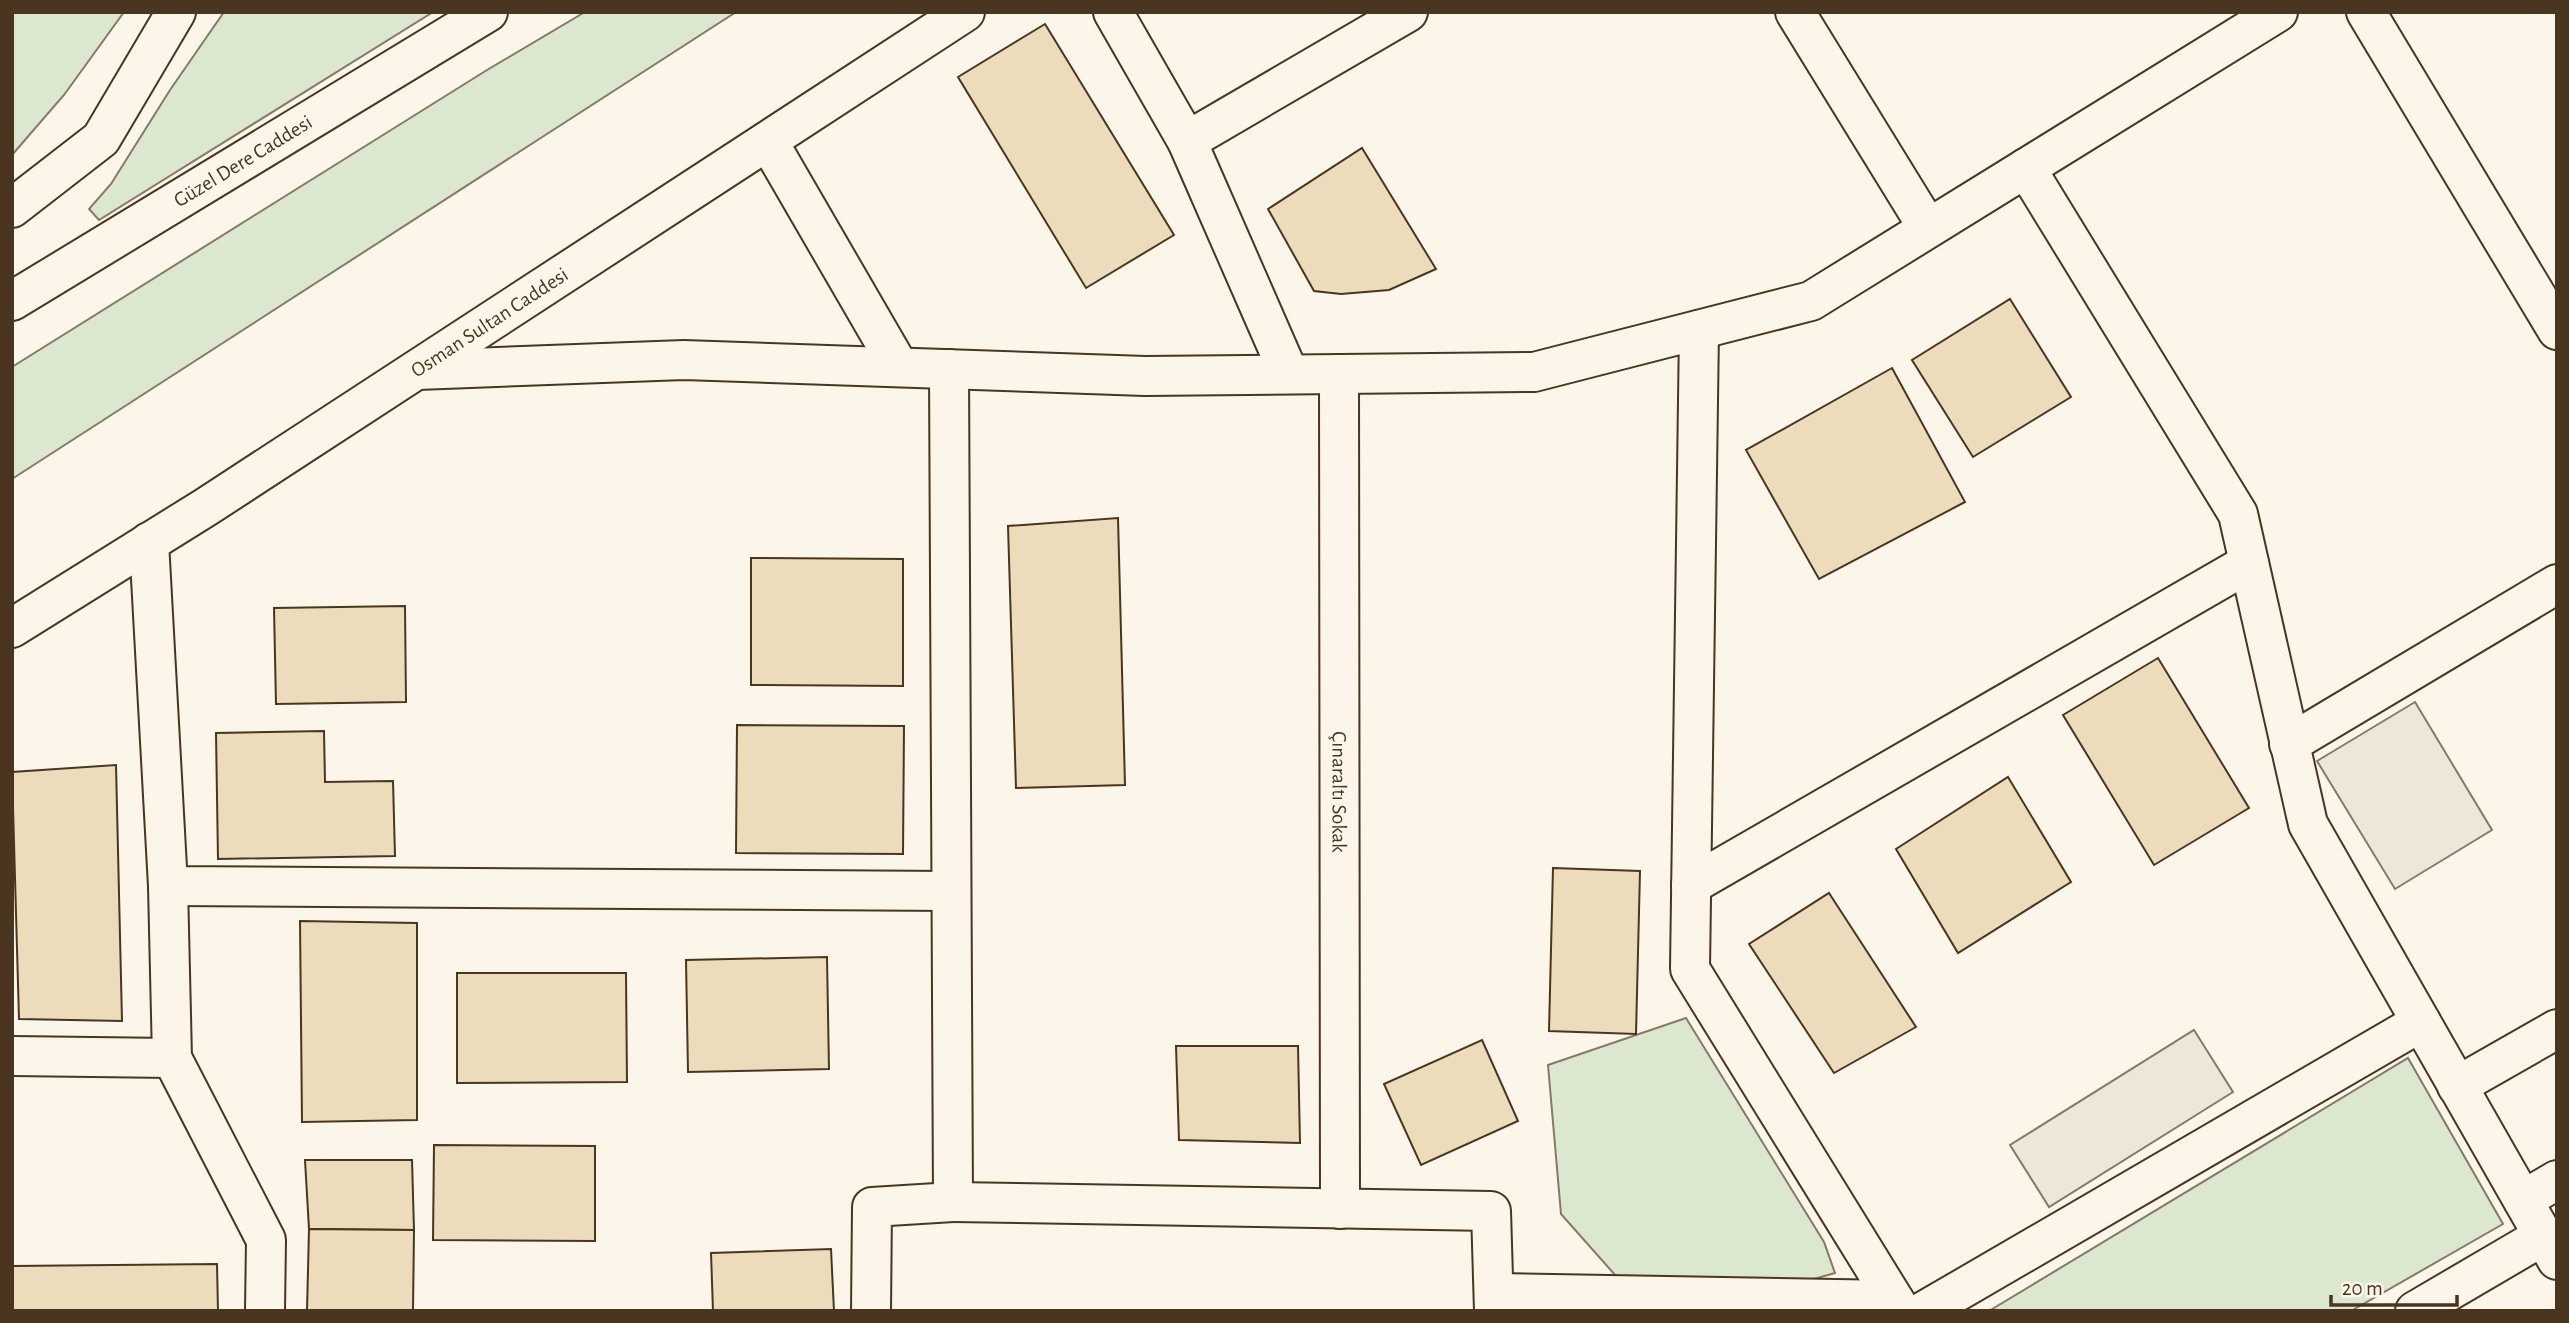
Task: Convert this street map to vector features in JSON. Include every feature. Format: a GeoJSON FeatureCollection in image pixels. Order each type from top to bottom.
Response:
{"type":"FeatureCollection","features":[{"type":"Feature","properties":{"kind":"street"},"geometry":{"type":"LineString","coordinates":[[12,208],[101,139],[176,12]]}},
{"type":"Feature","properties":{"kind":"street","name":"Osman Sultan Caddesi"},"geometry":{"type":"LineString","coordinates":[[12,628],[417,369],[965,12]]}},
{"type":"Feature","properties":{"kind":"street"},"geometry":{"type":"LineString","coordinates":[[1113,12],[1187,141],[1289,374]]}},
{"type":"Feature","properties":{"kind":"street"},"geometry":{"type":"LineString","coordinates":[[1187,141],[1408,12]]}},
{"type":"Feature","properties":{"kind":"street"},"geometry":{"type":"LineString","coordinates":[[1795,12],[1928,228]]}},
{"type":"Feature","properties":{"kind":"street"},"geometry":{"type":"LineString","coordinates":[[417,369],[684,360],[1145,376],[1534,372],[1811,301],[2277,12]]}},
{"type":"Feature","properties":{"kind":"street"},"geometry":{"type":"LineString","coordinates":[[2366,12],[2557,330]]}},
{"type":"Feature","properties":{"kind":"street","name":"Güzel Dere Caddesi"},"geometry":{"type":"LineString","coordinates":[[12,301],[480,17]]}},
{"type":"Feature","properties":{"kind":"street"},"geometry":{"type":"LineString","coordinates":[[768,141],[899,368]]}},
{"type":"Feature","properties":{"kind":"street"},"geometry":{"type":"LineString","coordinates":[[2026,168],[2238,514],[2308,824],[2550,1248],[2415,1311]]}},
{"type":"Feature","properties":{"kind":"street"},"geometry":{"type":"LineString","coordinates":[[1699,330],[1690,969],[1906,1307]]}},
{"type":"Feature","properties":{"kind":"street"},"geometry":{"type":"LineString","coordinates":[[949,369],[953,1202]]}},
{"type":"Feature","properties":{"kind":"street","name":"Çınaraltı Sokak"},"geometry":{"type":"LineString","coordinates":[[1339,374],[1340,1209]]}},
{"type":"Feature","properties":{"kind":"street"},"geometry":{"type":"LineString","coordinates":[[149,542],[168,886],[172,1058],[266,1240],[265,1311]]}},
{"type":"Feature","properties":{"kind":"street"},"geometry":{"type":"LineString","coordinates":[[1691,885],[2249,563]]}},
{"type":"Feature","properties":{"kind":"street"},"geometry":{"type":"LineString","coordinates":[[2289,744],[2557,584]]}},
{"type":"Feature","properties":{"kind":"street"},"geometry":{"type":"LineString","coordinates":[[168,886],[951,891]]}},
{"type":"Feature","properties":{"kind":"street"},"geometry":{"type":"LineString","coordinates":[[871,1311],[872,1206],[953,1202],[1491,1211],[1494,1302],[1906,1307],[2421,1022]]}},
{"type":"Feature","properties":{"kind":"street"},"geometry":{"type":"LineString","coordinates":[[2457,1086],[2557,1029]]}},
{"type":"Feature","properties":{"kind":"street"},"geometry":{"type":"LineString","coordinates":[[12,1056],[172,1058]]}},
{"type":"Feature","properties":{"kind":"street"},"geometry":{"type":"LineString","coordinates":[[2523,1200],[2557,1180]]}},
{"type":"Feature","properties":{"kind":"green space"},"geometry":{"type":"Polygon","coordinates":[[[12,12],[124,12],[64,95],[12,155],[12,12]]]}},
{"type":"Feature","properties":{"kind":"green space"},"geometry":{"type":"Polygon","coordinates":[[[224,12],[433,12],[99,220],[89,209],[111,184],[170,90],[224,12]]]}},
{"type":"Feature","properties":{"kind":"green space"},"geometry":{"type":"Polygon","coordinates":[[[585,12],[736,12],[12,479],[12,367],[487,70],[585,12]]]}},
{"type":"Feature","properties":{"kind":"green space"},"geometry":{"type":"Polygon","coordinates":[[[1686,1018],[1824,1242],[1835,1273],[1807,1281],[1616,1276],[1561,1214],[1548,1065],[1686,1018]]]}},
{"type":"Feature","properties":{"kind":"green space"},"geometry":{"type":"Polygon","coordinates":[[[2408,1058],[2503,1224],[2351,1311],[1989,1311],[2408,1058]]]}},
{"type":"Feature","properties":{"kind":"shaded area"},"geometry":{"type":"Polygon","coordinates":[[[2415,702],[2492,830],[2395,889],[2317,761],[2415,702]]]}},
{"type":"Feature","properties":{"kind":"shaded area"},"geometry":{"type":"Polygon","coordinates":[[[2194,1030],[2233,1092],[2049,1207],[2010,1145],[2194,1030]]]}},
{"type":"Feature","properties":{"kind":"building"},"geometry":{"type":"Polygon","coordinates":[[[1045,24],[1174,235],[1086,288],[958,77],[1045,24]]]}},
{"type":"Feature","properties":{"kind":"building"},"geometry":{"type":"Polygon","coordinates":[[[1362,148],[1436,269],[1389,290],[1341,294],[1314,291],[1268,209],[1362,148]]]}},
{"type":"Feature","properties":{"kind":"building"},"geometry":{"type":"Polygon","coordinates":[[[2010,299],[2071,397],[1973,457],[1912,360],[2010,299]]]}},
{"type":"Feature","properties":{"kind":"building"},"geometry":{"type":"Polygon","coordinates":[[[1892,368],[1965,502],[1819,579],[1746,450],[1892,368]]]}},
{"type":"Feature","properties":{"kind":"building"},"geometry":{"type":"Polygon","coordinates":[[[1118,518],[1125,785],[1016,788],[1008,526],[1118,518]]]}},
{"type":"Feature","properties":{"kind":"building"},"geometry":{"type":"Polygon","coordinates":[[[751,558],[903,559],[903,686],[751,685],[751,558]]]}},
{"type":"Feature","properties":{"kind":"building"},"geometry":{"type":"Polygon","coordinates":[[[405,606],[406,702],[276,704],[274,608],[405,606]]]}},
{"type":"Feature","properties":{"kind":"building"},"geometry":{"type":"Polygon","coordinates":[[[2158,658],[2249,808],[2154,865],[2063,715],[2158,658]]]}},
{"type":"Feature","properties":{"kind":"building"},"geometry":{"type":"Polygon","coordinates":[[[737,725],[904,726],[903,854],[736,853],[737,725]]]}},
{"type":"Feature","properties":{"kind":"building"},"geometry":{"type":"Polygon","coordinates":[[[324,731],[325,782],[393,781],[395,856],[218,859],[216,733],[324,731]]]}},
{"type":"Feature","properties":{"kind":"building"},"geometry":{"type":"Polygon","coordinates":[[[116,765],[122,1021],[19,1019],[12,772],[116,765]]]}},
{"type":"Feature","properties":{"kind":"building"},"geometry":{"type":"Polygon","coordinates":[[[2008,777],[2071,882],[1958,953],[1896,849],[2008,777]]]}},
{"type":"Feature","properties":{"kind":"building"},"geometry":{"type":"Polygon","coordinates":[[[1553,868],[1640,871],[1636,1034],[1549,1031],[1553,868]]]}},
{"type":"Feature","properties":{"kind":"building"},"geometry":{"type":"Polygon","coordinates":[[[1829,893],[1916,1027],[1834,1073],[1749,944],[1829,893]]]}},
{"type":"Feature","properties":{"kind":"building"},"geometry":{"type":"Polygon","coordinates":[[[300,921],[417,923],[417,1120],[302,1122],[300,921]]]}},
{"type":"Feature","properties":{"kind":"building"},"geometry":{"type":"Polygon","coordinates":[[[827,957],[829,1069],[688,1072],[686,960],[827,957]]]}},
{"type":"Feature","properties":{"kind":"building"},"geometry":{"type":"Polygon","coordinates":[[[457,973],[626,973],[627,1082],[457,1083],[457,973]]]}},
{"type":"Feature","properties":{"kind":"building"},"geometry":{"type":"Polygon","coordinates":[[[1482,1040],[1518,1121],[1421,1165],[1384,1084],[1482,1040]]]}},
{"type":"Feature","properties":{"kind":"building"},"geometry":{"type":"Polygon","coordinates":[[[1176,1046],[1298,1046],[1300,1143],[1179,1140],[1176,1046]]]}},
{"type":"Feature","properties":{"kind":"building"},"geometry":{"type":"Polygon","coordinates":[[[434,1145],[595,1146],[595,1241],[433,1240],[434,1145]]]}},
{"type":"Feature","properties":{"kind":"building"},"geometry":{"type":"Polygon","coordinates":[[[305,1160],[412,1160],[414,1230],[309,1229],[305,1160]]]}},
{"type":"Feature","properties":{"kind":"building"},"geometry":{"type":"Polygon","coordinates":[[[309,1229],[414,1230],[413,1311],[307,1311],[309,1229]]]}},
{"type":"Feature","properties":{"kind":"building"},"geometry":{"type":"Polygon","coordinates":[[[831,1249],[834,1311],[713,1311],[711,1253],[831,1249]]]}},
{"type":"Feature","properties":{"kind":"building"},"geometry":{"type":"Polygon","coordinates":[[[217,1264],[218,1311],[12,1311],[12,1266],[217,1264]]]}}]}
